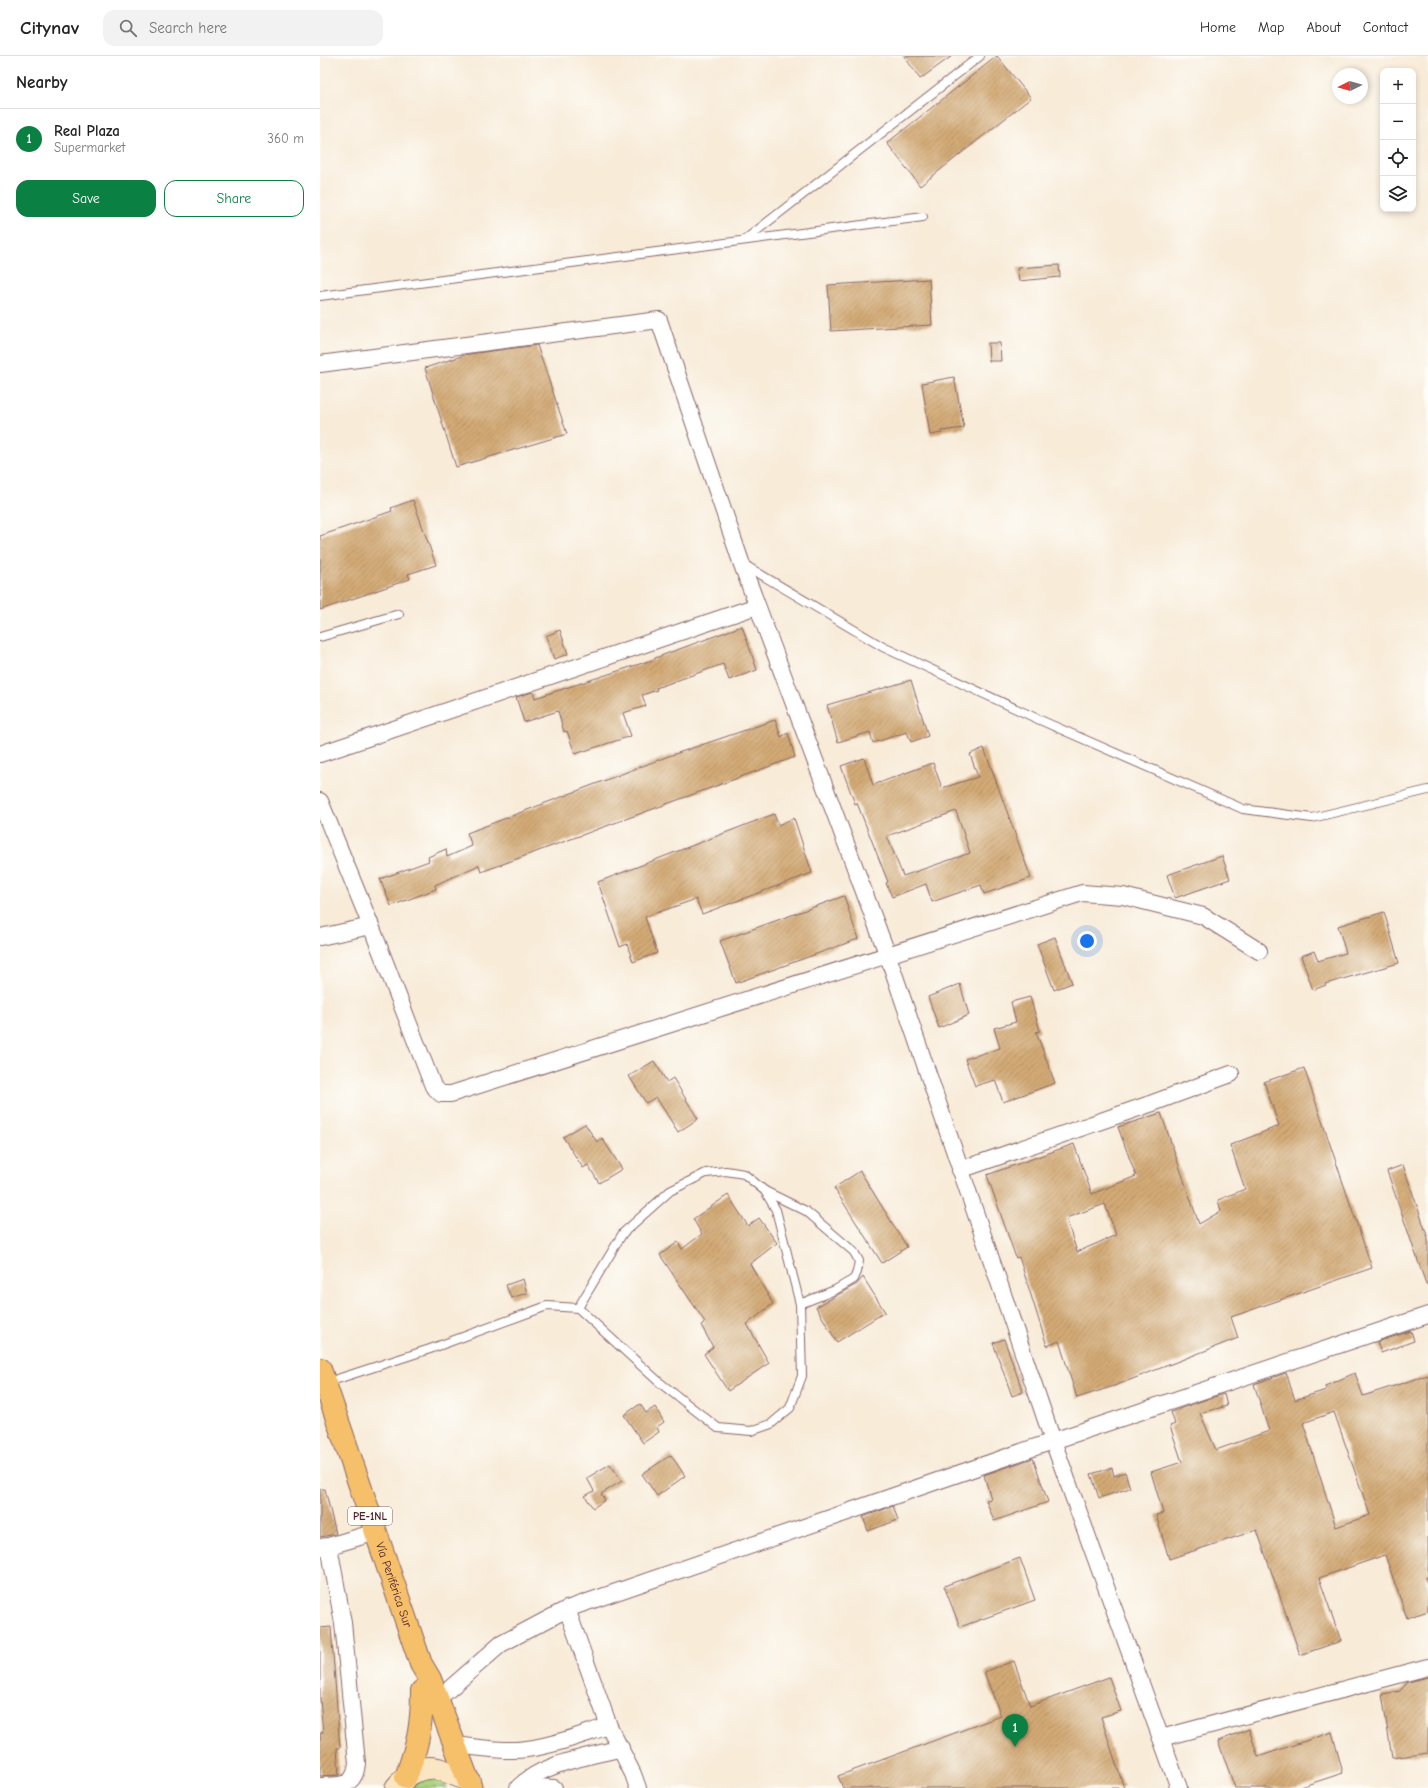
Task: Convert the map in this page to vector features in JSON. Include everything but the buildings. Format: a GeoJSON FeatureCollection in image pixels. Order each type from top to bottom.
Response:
{"type":"FeatureCollection","features":[{"type":"Feature","properties":{"kind":"highway","name":"Vía Periférica Sur"},"geometry":{"type":"LineString","coordinates":[[323,1376],[421,1664],[430,1695],[462,1782]]}},
{"type":"Feature","properties":{"kind":"highway","name":"Vía Periférica Sur"},"geometry":{"type":"LineString","coordinates":[[430,1695],[456,1745],[462,1782]]}},
{"type":"Feature","properties":{"kind":"highway"},"geometry":{"type":"LineString","coordinates":[[401,1784],[416,1749],[422,1721],[430,1695]]}},
{"type":"Feature","properties":{"kind":"main road"},"geometry":{"type":"LineString","coordinates":[[401,1784],[420,1770],[435,1767],[462,1782]]}},
{"type":"Feature","properties":{"kind":"street"},"geometry":{"type":"LineString","coordinates":[[320,364],[659,320],[741,562],[888,956],[1053,1441],[1179,1788]]}},
{"type":"Feature","properties":{"kind":"street"},"geometry":{"type":"LineString","coordinates":[[320,754],[757,606]]}},
{"type":"Feature","properties":{"kind":"street"},"geometry":{"type":"LineString","coordinates":[[320,801],[371,926],[433,1086],[441,1094],[459,1092],[1082,893],[1124,896],[1203,916],[1259,951]]}},
{"type":"Feature","properties":{"kind":"street"},"geometry":{"type":"LineString","coordinates":[[320,937],[371,926]]}},
{"type":"Feature","properties":{"kind":"street"},"geometry":{"type":"LineString","coordinates":[[960,1170],[1150,1104],[1231,1074]]}},
{"type":"Feature","properties":{"kind":"street"},"geometry":{"type":"LineString","coordinates":[[430,1695],[501,1644],[567,1610],[1053,1441],[1428,1315]]}},
{"type":"Feature","properties":{"kind":"street"},"geometry":{"type":"LineString","coordinates":[[320,1786],[348,1783],[353,1780],[357,1764],[343,1623],[325,1547],[376,1532]]}},
{"type":"Feature","properties":{"kind":"street"},"geometry":{"type":"LineString","coordinates":[[567,1610],[609,1726],[621,1748],[638,1788]]}},
{"type":"Feature","properties":{"kind":"street"},"geometry":{"type":"LineString","coordinates":[[1161,1738],[1428,1667]]}},
{"type":"Feature","properties":{"kind":"street"},"geometry":{"type":"LineString","coordinates":[[456,1745],[518,1750],[542,1746],[609,1726]]}},
{"type":"Feature","properties":{"kind":"street"},"geometry":{"type":"LineString","coordinates":[[519,1787],[536,1774],[552,1767],[621,1748]]}},
{"type":"Feature","properties":{"kind":"street"},"geometry":{"type":"LineString","coordinates":[[519,1787],[554,1788]]}},
{"type":"Feature","properties":{"kind":"lane"},"geometry":{"type":"LineString","coordinates":[[744,240],[980,56]]}},
{"type":"Feature","properties":{"kind":"lane"},"geometry":{"type":"LineString","coordinates":[[320,296],[923,217]]}},
{"type":"Feature","properties":{"kind":"lane"},"geometry":{"type":"LineString","coordinates":[[741,562],[883,648],[1040,720],[1242,809],[1312,818],[1428,790]]}},
{"type":"Feature","properties":{"kind":"lane"},"geometry":{"type":"LineString","coordinates":[[320,637],[399,614]]}},
{"type":"Feature","properties":{"kind":"lane"},"geometry":{"type":"LineString","coordinates":[[578,1308],[623,1233],[670,1191],[706,1173],[726,1171],[744,1174],[765,1191],[806,1211],[854,1252],[859,1262],[858,1272],[854,1279],[835,1290],[800,1304]]}},
{"type":"Feature","properties":{"kind":"lane"},"geometry":{"type":"LineString","coordinates":[[323,1376],[430,1349],[547,1306],[578,1308],[659,1382],[718,1428],[751,1431],[771,1424],[790,1408],[802,1376],[800,1304],[776,1210],[765,1191]]}},
{"type":"Feature","properties":{"kind":"green space"},"geometry":{"type":"Polygon","coordinates":[[[418,1774],[443,1779],[447,1788],[409,1788],[418,1774]]]}},
{"type":"Feature","properties":{"kind":"place","name":"Real Plaza"},"geometry":{"type":"Point","coordinates":[1015,1747]}}]}
